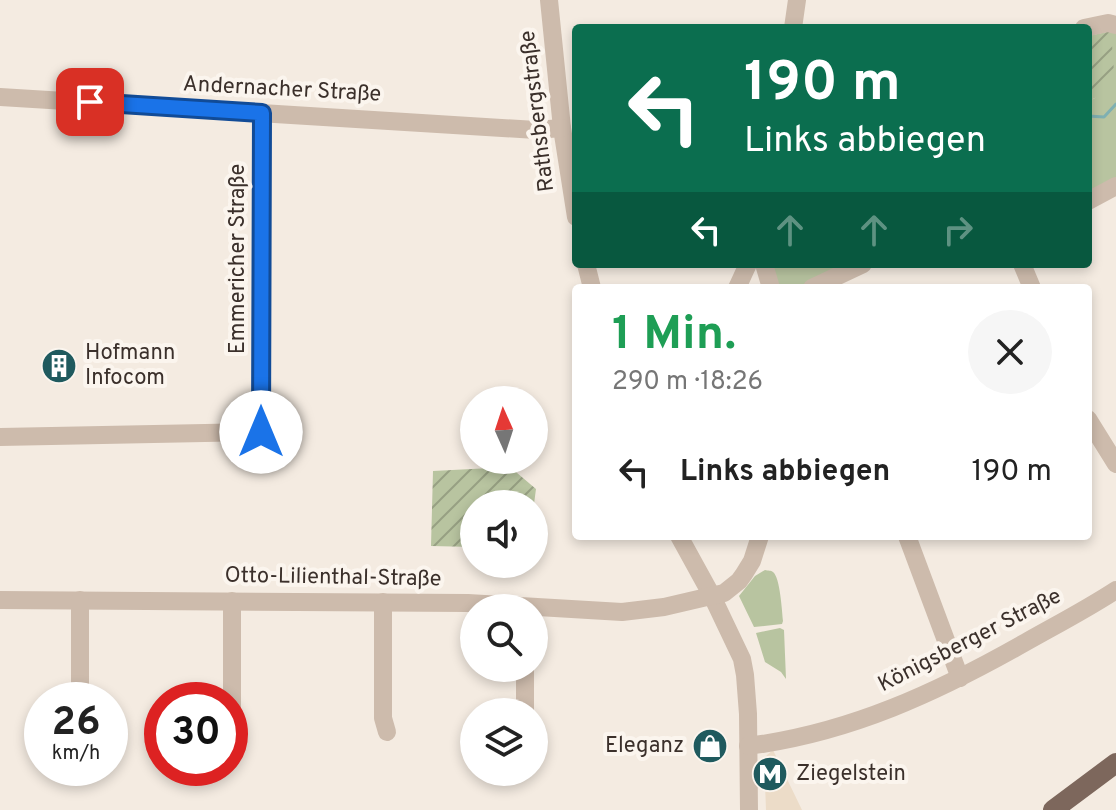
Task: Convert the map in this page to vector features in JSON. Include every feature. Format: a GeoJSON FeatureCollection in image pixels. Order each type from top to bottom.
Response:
{"type":"FeatureCollection","features":[{"type":"Feature","properties":{"kind":"main road"},"geometry":{"type":"LineString","coordinates":[[1053,810],[1116,763]]}},
{"type":"Feature","properties":{"kind":"street","name":"Rathsbergstraße"},"geometry":{"type":"LineString","coordinates":[[549,0],[572,192]]}},
{"type":"Feature","properties":{"kind":"street"},"geometry":{"type":"LineString","coordinates":[[794,24],[797,0]]}},
{"type":"Feature","properties":{"kind":"street"},"geometry":{"type":"LineString","coordinates":[[1092,26],[1113,22]]}},
{"type":"Feature","properties":{"kind":"street","name":"Andernacher Straße"},"geometry":{"type":"LineString","coordinates":[[0,97],[536,130],[562,128]]}},
{"type":"Feature","properties":{"kind":"street","name":"Emmericher Straße"},"geometry":{"type":"LineString","coordinates":[[0,437],[261,432],[262,113]]}},
{"type":"Feature","properties":{"kind":"street"},"geometry":{"type":"LineString","coordinates":[[1092,199],[1116,186]]}},
{"type":"Feature","properties":{"kind":"street"},"geometry":{"type":"LineString","coordinates":[[822,284],[855,268]]}},
{"type":"Feature","properties":{"kind":"street"},"geometry":{"type":"LineString","coordinates":[[1092,425],[1116,464]]}},
{"type":"Feature","properties":{"kind":"street"},"geometry":{"type":"LineString","coordinates":[[681,540],[737,646],[744,667],[749,810]]}},
{"type":"Feature","properties":{"kind":"street"},"geometry":{"type":"LineString","coordinates":[[712,596],[724,593],[739,581],[752,561],[759,540]]}},
{"type":"Feature","properties":{"kind":"street"},"geometry":{"type":"LineString","coordinates":[[908,540],[960,678]]}},
{"type":"Feature","properties":{"kind":"street","name":"Königsberger Straße"},"geometry":{"type":"LineString","coordinates":[[748,746],[811,735],[864,720],[960,678],[1116,590]]}},
{"type":"Feature","properties":{"kind":"street","name":"Otto-Lilienthal-Straße"},"geometry":{"type":"LineString","coordinates":[[548,608],[622,612],[712,596]]}},
{"type":"Feature","properties":{"kind":"street","name":"Otto-Lilienthal-Straße"},"geometry":{"type":"LineString","coordinates":[[0,600],[460,605]]}},
{"type":"Feature","properties":{"kind":"street"},"geometry":{"type":"LineString","coordinates":[[80,600],[80,682]]}},
{"type":"Feature","properties":{"kind":"street"},"geometry":{"type":"LineString","coordinates":[[232,601],[232,682]]}},
{"type":"Feature","properties":{"kind":"street"},"geometry":{"type":"LineString","coordinates":[[383,602],[383,718],[387,732]]}},
{"type":"Feature","properties":{"kind":"green space"},"geometry":{"type":"Polygon","coordinates":[[[1111,31],[1116,31],[1116,181],[1092,195],[1092,99],[1095,98],[1111,31]]]}},
{"type":"Feature","properties":{"kind":"green space"},"geometry":{"type":"Polygon","coordinates":[[[1111,31],[1114,72],[1092,99],[1092,35],[1111,31]]]}},
{"type":"Feature","properties":{"kind":"green space"},"geometry":{"type":"Polygon","coordinates":[[[768,268],[839,268],[805,284],[774,284],[768,268]]]}},
{"type":"Feature","properties":{"kind":"green space"},"geometry":{"type":"Polygon","coordinates":[[[433,471],[518,474],[536,490],[460,490],[460,547],[431,546],[433,471]]]}},
{"type":"Feature","properties":{"kind":"green space"},"geometry":{"type":"Polygon","coordinates":[[[765,570],[773,572],[777,580],[783,621],[782,624],[754,627],[739,596],[755,576],[765,570]]]}},
{"type":"Feature","properties":{"kind":"green space"},"geometry":{"type":"Polygon","coordinates":[[[780,628],[784,630],[786,679],[765,662],[756,633],[780,628]]]}},
{"type":"Feature","properties":{"kind":"shaded area"},"geometry":{"type":"Polygon","coordinates":[[[773,750],[802,810],[766,810],[765,783],[761,780],[762,763],[773,750]]]}},
{"type":"Feature","properties":{"kind":"waterway"},"geometry":{"type":"LineString","coordinates":[[1092,116],[1104,117],[1116,104]]}},
{"type":"Feature","properties":{"kind":"place","name":"Hofmann Infocom"},"geometry":{"type":"Point","coordinates":[59,366]}},
{"type":"Feature","properties":{"kind":"place","name":"Eleganz"},"geometry":{"type":"Point","coordinates":[710,746]}},
{"type":"Feature","properties":{"kind":"place","name":"Ziegelstein"},"geometry":{"type":"Point","coordinates":[770,774]}},
{"type":"Feature","properties":{"kind":"route"},"geometry":{"type":"LineString","coordinates":[[90,102],[262,113],[261,432]]}}]}
